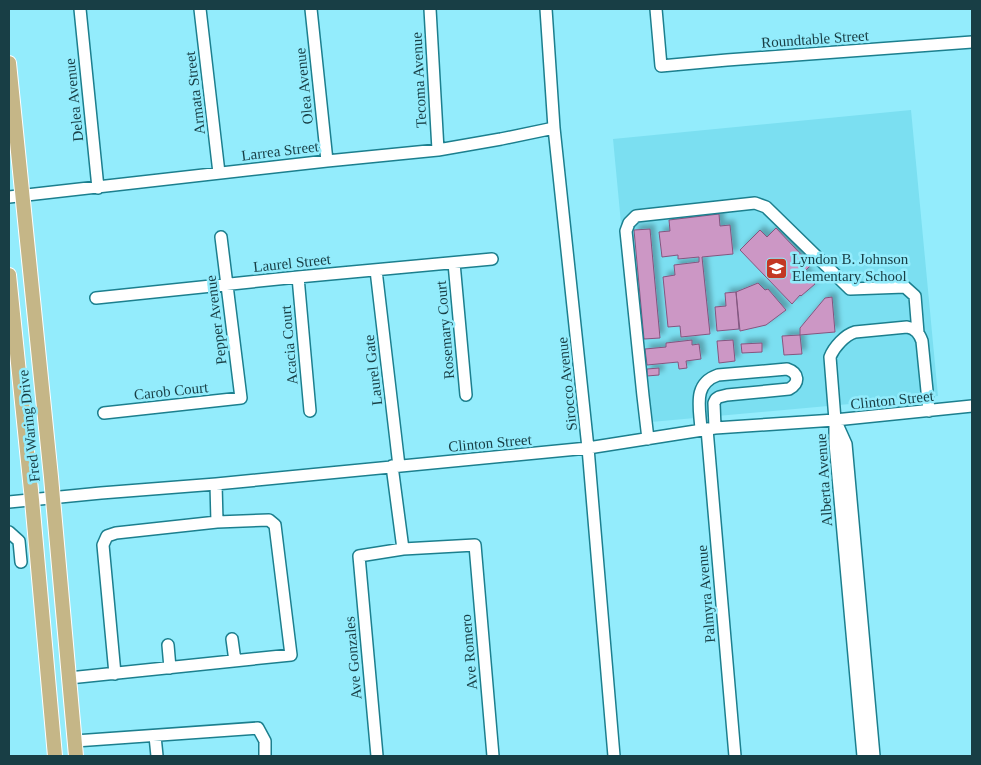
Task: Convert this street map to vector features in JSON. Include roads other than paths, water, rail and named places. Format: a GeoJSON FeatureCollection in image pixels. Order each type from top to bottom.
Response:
{"type":"FeatureCollection","features":[{"type":"Feature","properties":{"kind":"main road","name":"Fred Waring Drive"},"geometry":{"type":"LineString","coordinates":[[9,63],[16,197],[53,498],[76,756]]}},
{"type":"Feature","properties":{"kind":"main road","name":"Fred Waring Drive"},"geometry":{"type":"LineString","coordinates":[[9,275],[55,756]]}},
{"type":"Feature","properties":{"kind":"street","name":"Delea Avenue"},"geometry":{"type":"LineString","coordinates":[[80,9],[98,188]]}},
{"type":"Feature","properties":{"kind":"street","name":"Armata Street"},"geometry":{"type":"LineString","coordinates":[[200,9],[219,174]]}},
{"type":"Feature","properties":{"kind":"street","name":"Olea Avenue"},"geometry":{"type":"LineString","coordinates":[[311,9],[327,161]]}},
{"type":"Feature","properties":{"kind":"street","name":"Tecoma Avenue"},"geometry":{"type":"LineString","coordinates":[[430,9],[438,150]]}},
{"type":"Feature","properties":{"kind":"street","name":"Sirocco Avenue"},"geometry":{"type":"LineString","coordinates":[[546,9],[554,128],[588,448],[614,756]]}},
{"type":"Feature","properties":{"kind":"street","name":"Roundtable Street"},"geometry":{"type":"LineString","coordinates":[[656,9],[661,66],[972,42]]}},
{"type":"Feature","properties":{"kind":"street","name":"Larrea Street"},"geometry":{"type":"LineString","coordinates":[[16,197],[438,150],[554,128]]}},
{"type":"Feature","properties":{"kind":"street"},"geometry":{"type":"LineString","coordinates":[[648,439],[626,232],[629,223],[636,216],[755,203],[766,208],[850,289],[905,287],[915,296],[918,333]]}},
{"type":"Feature","properties":{"kind":"street","name":"Pepper Avenue"},"geometry":{"type":"LineString","coordinates":[[221,237],[241,398]]}},
{"type":"Feature","properties":{"kind":"street","name":"Laurel Street"},"geometry":{"type":"LineString","coordinates":[[96,298],[492,259]]}},
{"type":"Feature","properties":{"kind":"street","name":"Rosemary Court"},"geometry":{"type":"LineString","coordinates":[[454,262],[466,394]]}},
{"type":"Feature","properties":{"kind":"street","name":"Laurel Gate"},"geometry":{"type":"LineString","coordinates":[[376,270],[403,549]]}},
{"type":"Feature","properties":{"kind":"street","name":"Acacia Court"},"geometry":{"type":"LineString","coordinates":[[298,277],[310,411]]}},
{"type":"Feature","properties":{"kind":"street"},"geometry":{"type":"LineString","coordinates":[[836,420],[830,363],[832,351],[850,334],[856,332],[907,327],[914,329],[922,341],[929,412]]}},
{"type":"Feature","properties":{"kind":"street"},"geometry":{"type":"LineString","coordinates":[[787,369],[796,374],[797,380],[789,389],[719,397],[714,403],[708,429],[699,397],[704,383],[712,377],[787,369]]}},
{"type":"Feature","properties":{"kind":"street","name":"Carob Court"},"geometry":{"type":"LineString","coordinates":[[104,413],[241,398]]}},
{"type":"Feature","properties":{"kind":"street","name":"Clinton Street"},"geometry":{"type":"LineString","coordinates":[[9,502],[588,448],[708,429],[929,412],[972,406]]}},
{"type":"Feature","properties":{"kind":"street","name":"Alberta Avenue"},"geometry":{"type":"LineString","coordinates":[[836,420],[835,443],[863,756]]}},
{"type":"Feature","properties":{"kind":"street","name":"Alberta Avenue"},"geometry":{"type":"LineString","coordinates":[[836,420],[846,444],[874,756]]}},
{"type":"Feature","properties":{"kind":"street","name":"Palmyra Avenue"},"geometry":{"type":"LineString","coordinates":[[708,429],[735,756]]}},
{"type":"Feature","properties":{"kind":"street"},"geometry":{"type":"LineString","coordinates":[[216,484],[217,522]]}},
{"type":"Feature","properties":{"kind":"street"},"geometry":{"type":"LineString","coordinates":[[69,678],[115,674],[291,655],[275,525],[269,520],[217,522],[116,533],[107,536],[103,545],[115,674]]}},
{"type":"Feature","properties":{"kind":"street"},"geometry":{"type":"LineString","coordinates":[[9,532],[19,541],[21,562]]}},
{"type":"Feature","properties":{"kind":"street","name":"Ave Romero"},"geometry":{"type":"LineString","coordinates":[[403,549],[475,545],[493,756]]}},
{"type":"Feature","properties":{"kind":"street","name":"Ave Gonzales"},"geometry":{"type":"LineString","coordinates":[[376,756],[359,556],[403,549]]}},
{"type":"Feature","properties":{"kind":"street"},"geometry":{"type":"LineString","coordinates":[[9,563],[37,560]]}},
{"type":"Feature","properties":{"kind":"street"},"geometry":{"type":"LineString","coordinates":[[232,639],[234,661]]}},
{"type":"Feature","properties":{"kind":"street"},"geometry":{"type":"LineString","coordinates":[[168,645],[170,668]]}},
{"type":"Feature","properties":{"kind":"street"},"geometry":{"type":"LineString","coordinates":[[75,741],[258,728],[264,741],[265,756]]}},
{"type":"Feature","properties":{"kind":"street"},"geometry":{"type":"LineString","coordinates":[[155,736],[157,756]]}},
{"type":"Feature","properties":{"kind":"place","name":"Lyndon B. Johnson Elementary School"},"geometry":{"type":"Point","coordinates":[776,268]}}]}
